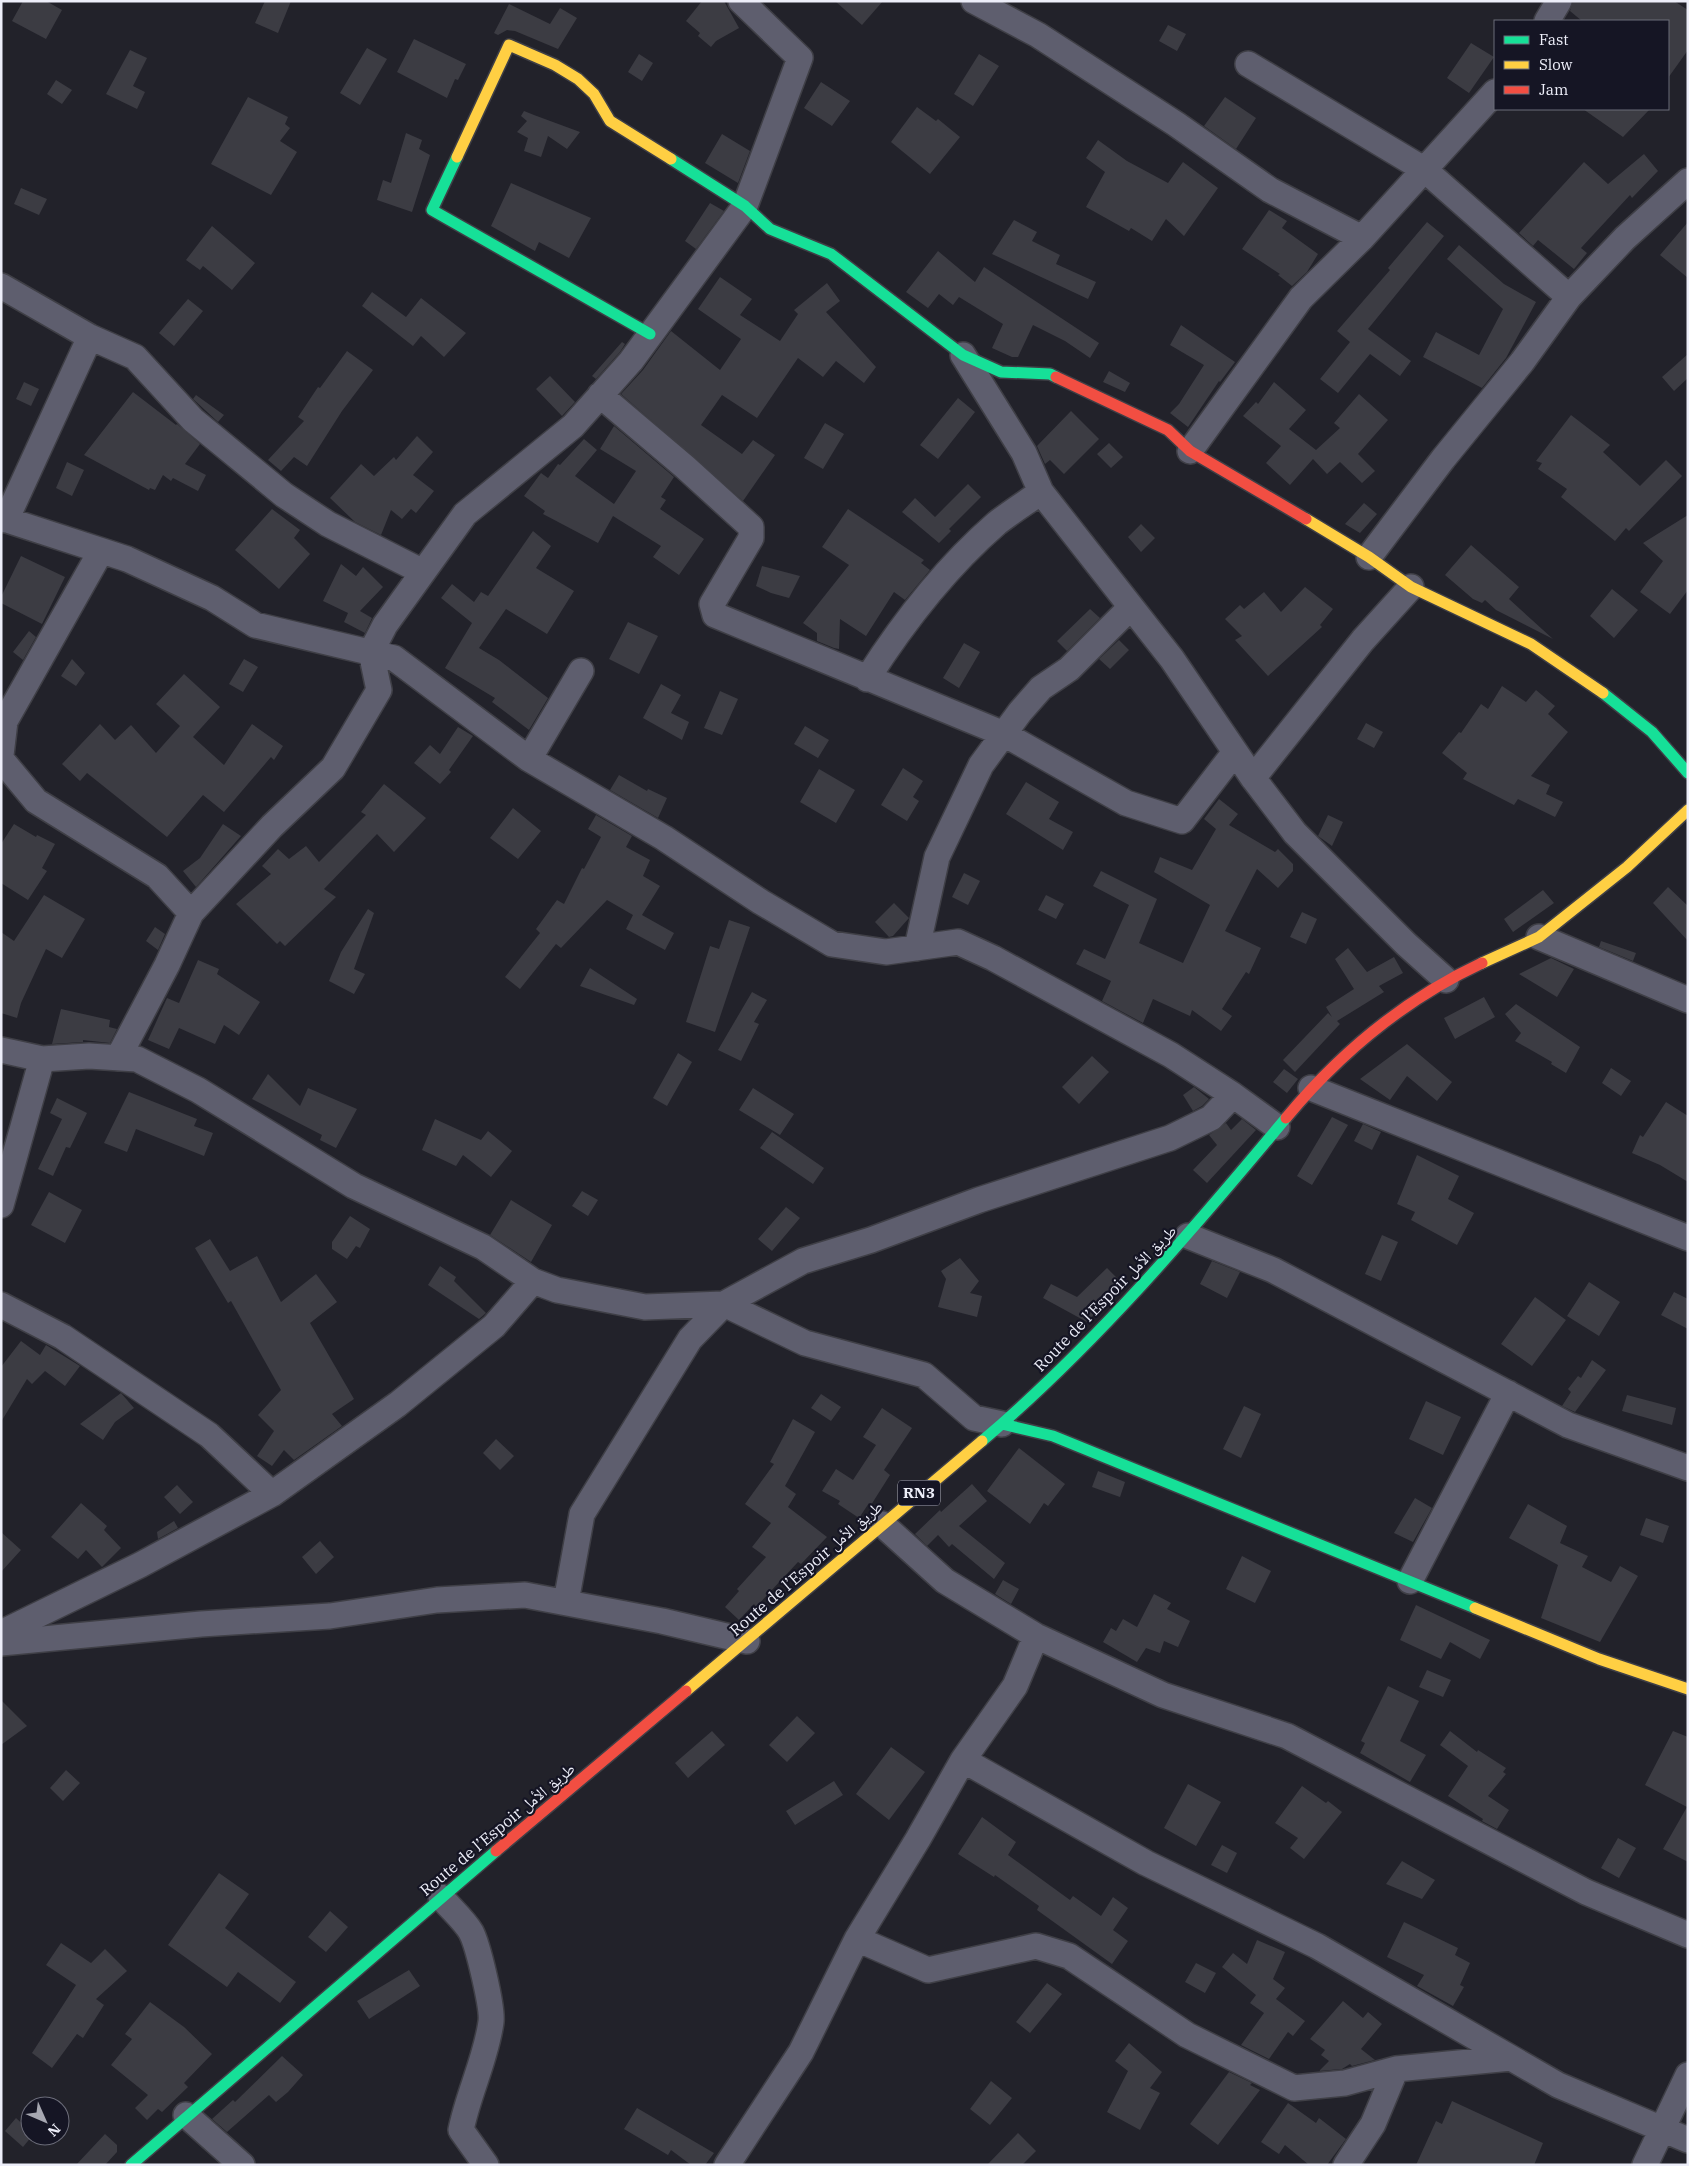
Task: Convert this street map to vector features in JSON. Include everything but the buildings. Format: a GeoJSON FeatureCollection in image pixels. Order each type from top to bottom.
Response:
{"type":"FeatureCollection","features":[{"type":"Feature","properties":{"kind":"main road"},"geometry":{"type":"LineString","coordinates":[[650,334],[432,210],[509,45],[569,74],[593,93],[600,108],[610,121],[745,206],[770,230],[831,254],[963,356],[1001,372],[1050,374],[1168,430],[1190,451],[1369,558],[1411,587],[1531,644],[1587,680],[1652,732],[1688,772]]}},
{"type":"Feature","properties":{"kind":"main road","name":"Route de l’Espoir طريق الأمل"},"geometry":{"type":"LineString","coordinates":[[131,2165],[186,2115],[440,1898],[1002,1424],[1110,1321],[1188,1236],[1311,1088],[1388,1018],[1446,980],[1538,937],[1627,867],[1688,810]]}},
{"type":"Feature","properties":{"kind":"main road"},"geometry":{"type":"LineString","coordinates":[[1002,1424],[1053,1436],[1599,1659],[1688,1689]]}},
{"type":"Feature","properties":{"kind":"street"},"geometry":{"type":"LineString","coordinates":[[118,1058],[167,965],[191,913],[272,826],[333,768],[379,690],[371,652],[385,625],[465,514],[573,426],[631,361],[745,206],[800,58],[741,1]]}},
{"type":"Feature","properties":{"kind":"street"},"geometry":{"type":"LineString","coordinates":[[974,1],[1038,35],[1176,124],[1270,190],[1362,238]]}},
{"type":"Feature","properties":{"kind":"street"},"geometry":{"type":"LineString","coordinates":[[1548,20],[1559,1]]}},
{"type":"Feature","properties":{"kind":"street"},"geometry":{"type":"LineString","coordinates":[[1248,64],[1425,170],[1569,297]]}},
{"type":"Feature","properties":{"kind":"street"},"geometry":{"type":"LineString","coordinates":[[1190,451],[1301,298],[1362,238],[1494,93]]}},
{"type":"Feature","properties":{"kind":"street"},"geometry":{"type":"LineString","coordinates":[[1369,558],[1443,459],[1522,362],[1569,297],[1625,238],[1688,181]]}},
{"type":"Feature","properties":{"kind":"street"},"geometry":{"type":"LineString","coordinates":[[1,286],[90,337],[135,358],[193,420],[284,495],[328,524],[423,572]]}},
{"type":"Feature","properties":{"kind":"street"},"geometry":{"type":"LineString","coordinates":[[90,337],[4,519],[127,560],[212,598],[255,625],[394,658],[529,759],[664,838],[761,902],[832,944],[886,952],[958,942],[993,958],[1171,1055],[1233,1095],[1277,1127]]}},
{"type":"Feature","properties":{"kind":"street"},"geometry":{"type":"LineString","coordinates":[[963,356],[1024,453],[1041,492],[1172,659],[1253,778],[1295,833],[1406,944],[1446,980]]}},
{"type":"Feature","properties":{"kind":"street"},"geometry":{"type":"LineString","coordinates":[[600,396],[685,467],[751,527],[751,538],[712,604],[715,615],[1004,734],[1126,803],[1182,821],[1235,752]]}},
{"type":"Feature","properties":{"kind":"street"},"geometry":{"type":"LineString","coordinates":[[867,679],[895,635],[943,575],[998,522],[1041,492]]}},
{"type":"Feature","properties":{"kind":"street"},"geometry":{"type":"LineString","coordinates":[[1,755],[5,721],[101,551]]}},
{"type":"Feature","properties":{"kind":"street"},"geometry":{"type":"LineString","coordinates":[[1253,778],[1363,640],[1411,587]]}},
{"type":"Feature","properties":{"kind":"street"},"geometry":{"type":"LineString","coordinates":[[917,948],[938,857],[981,765],[1041,688],[1069,669],[1131,606]]}},
{"type":"Feature","properties":{"kind":"street"},"geometry":{"type":"LineString","coordinates":[[529,759],[581,671]]}},
{"type":"Feature","properties":{"kind":"street"},"geometry":{"type":"LineString","coordinates":[[1,759],[36,800],[157,876],[191,913]]}},
{"type":"Feature","properties":{"kind":"street"},"geometry":{"type":"LineString","coordinates":[[1538,937],[1688,1000]]}},
{"type":"Feature","properties":{"kind":"street"},"geometry":{"type":"LineString","coordinates":[[1,1050],[42,1059],[89,1056],[137,1060],[198,1090],[354,1186],[483,1248],[533,1281],[557,1290],[645,1307],[724,1304],[805,1343],[924,1375],[974,1418],[1002,1424]]}},
{"type":"Feature","properties":{"kind":"street"},"geometry":{"type":"LineString","coordinates":[[1,1205],[42,1059]]}},
{"type":"Feature","properties":{"kind":"street"},"geometry":{"type":"LineString","coordinates":[[1311,1088],[1688,1238]]}},
{"type":"Feature","properties":{"kind":"street"},"geometry":{"type":"LineString","coordinates":[[566,1602],[582,1514],[690,1340],[724,1304],[803,1261],[871,1240],[979,1200],[1170,1138],[1211,1118],[1233,1095]]}},
{"type":"Feature","properties":{"kind":"street"},"geometry":{"type":"LineString","coordinates":[[1188,1236],[1273,1270],[1568,1425],[1688,1468]]}},
{"type":"Feature","properties":{"kind":"street"},"geometry":{"type":"LineString","coordinates":[[1,1634],[140,1565],[272,1494],[406,1398],[494,1326],[533,1281]]}},
{"type":"Feature","properties":{"kind":"street"},"geometry":{"type":"LineString","coordinates":[[1,1305],[63,1337],[208,1435],[272,1494]]}},
{"type":"Feature","properties":{"kind":"street"},"geometry":{"type":"LineString","coordinates":[[1410,1581],[1508,1393]]}},
{"type":"Feature","properties":{"kind":"street"},"geometry":{"type":"LineString","coordinates":[[882,1524],[945,1581],[1036,1636],[1163,1695],[1287,1736],[1586,1892],[1688,1935]]}},
{"type":"Feature","properties":{"kind":"street"},"geometry":{"type":"LineString","coordinates":[[1,1643],[201,1624],[330,1616],[437,1600],[525,1595],[662,1621],[747,1641]]}},
{"type":"Feature","properties":{"kind":"street"},"geometry":{"type":"LineString","coordinates":[[727,2165],[801,2052],[857,1939],[918,1839],[963,1760],[1015,1686],[1036,1636]]}},
{"type":"Feature","properties":{"kind":"street"},"geometry":{"type":"LineString","coordinates":[[963,1760],[1146,1863],[1317,1946],[1558,2085],[1688,2140]]}},
{"type":"Feature","properties":{"kind":"street"},"geometry":{"type":"LineString","coordinates":[[440,1898],[471,1933],[482,1967],[491,2021],[481,2064],[467,2102],[461,2130],[486,2165]]}},
{"type":"Feature","properties":{"kind":"street"},"geometry":{"type":"LineString","coordinates":[[857,1939],[928,1970],[1036,1946],[1069,1956],[1187,2035],[1294,2088],[1346,2083],[1396,2069],[1511,2058]]}},
{"type":"Feature","properties":{"kind":"street"},"geometry":{"type":"LineString","coordinates":[[1346,2165],[1373,2124],[1396,2069]]}},
{"type":"Feature","properties":{"kind":"street"},"geometry":{"type":"LineString","coordinates":[[1645,2165],[1688,2075]]}},
{"type":"Feature","properties":{"kind":"street"},"geometry":{"type":"LineString","coordinates":[[186,2115],[242,2165]]}},
{"type":"Feature","properties":{"kind":"traffic: fast"},"geometry":{"type":"LineString","coordinates":[[457,157],[432,210],[650,334]]}},
{"type":"Feature","properties":{"kind":"traffic: fast"},"geometry":{"type":"LineString","coordinates":[[671,159],[745,206],[770,229],[831,254],[963,355],[1001,372],[1050,374],[1056,377]]}},
{"type":"Feature","properties":{"kind":"traffic: fast"},"geometry":{"type":"LineString","coordinates":[[1603,693],[1652,732],[1688,773]]}},
{"type":"Feature","properties":{"kind":"traffic: fast"},"geometry":{"type":"LineString","coordinates":[[982,1441],[1024,1404],[1103,1327],[1178,1245],[1286,1118]]}},
{"type":"Feature","properties":{"kind":"traffic: fast"},"geometry":{"type":"LineString","coordinates":[[1002,1424],[1053,1436],[1475,1608]]}},
{"type":"Feature","properties":{"kind":"traffic: fast"},"geometry":{"type":"LineString","coordinates":[[131,2165],[496,1851]]}},
{"type":"Feature","properties":{"kind":"traffic: slow"},"geometry":{"type":"LineString","coordinates":[[457,157],[509,45],[555,65],[578,79],[594,94],[610,121],[671,159]]}},
{"type":"Feature","properties":{"kind":"traffic: slow"},"geometry":{"type":"LineString","coordinates":[[1306,519],[1369,557],[1411,587],[1531,644],[1603,693]]}},
{"type":"Feature","properties":{"kind":"traffic: slow"},"geometry":{"type":"LineString","coordinates":[[1482,963],[1539,937],[1627,867],[1688,810]]}},
{"type":"Feature","properties":{"kind":"traffic: slow"},"geometry":{"type":"LineString","coordinates":[[686,1691],[982,1441]]}},
{"type":"Feature","properties":{"kind":"traffic: slow"},"geometry":{"type":"LineString","coordinates":[[1475,1608],[1599,1659],[1688,1689]]}},
{"type":"Feature","properties":{"kind":"traffic: jam"},"geometry":{"type":"LineString","coordinates":[[1056,377],[1168,430],[1190,451],[1306,519]]}},
{"type":"Feature","properties":{"kind":"traffic: jam"},"geometry":{"type":"LineString","coordinates":[[1286,1118],[1329,1071],[1375,1030],[1426,993],[1482,963]]}},
{"type":"Feature","properties":{"kind":"traffic: jam"},"geometry":{"type":"LineString","coordinates":[[496,1851],[686,1691]]}}]}
